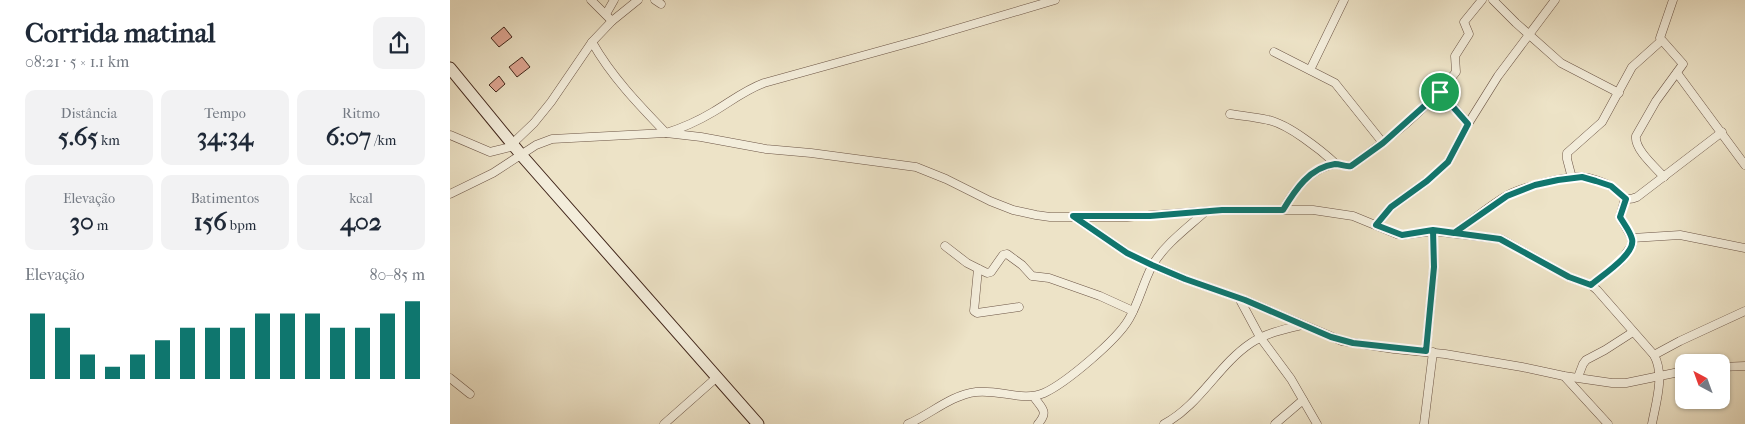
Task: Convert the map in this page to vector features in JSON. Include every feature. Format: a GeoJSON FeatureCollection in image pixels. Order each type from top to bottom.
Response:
{"type":"FeatureCollection","features":[{"type":"Feature","properties":{"kind":"main road"},"geometry":{"type":"LineString","coordinates":[[450,68],[516,148],[758,424]]}},
{"type":"Feature","properties":{"kind":"street"},"geometry":{"type":"LineString","coordinates":[[591,0],[612,21]]}},
{"type":"Feature","properties":{"kind":"street"},"geometry":{"type":"LineString","coordinates":[[606,14],[614,0]]}},
{"type":"Feature","properties":{"kind":"street"},"geometry":{"type":"LineString","coordinates":[[450,194],[493,173],[516,148],[551,102],[592,42],[612,21],[638,0]]}},
{"type":"Feature","properties":{"kind":"street"},"geometry":{"type":"LineString","coordinates":[[666,133],[712,113],[743,92],[764,83],[924,40],[1055,0]]}},
{"type":"Feature","properties":{"kind":"street"},"geometry":{"type":"LineString","coordinates":[[1310,70],[1344,0]]}},
{"type":"Feature","properties":{"kind":"street"},"geometry":{"type":"LineString","coordinates":[[1283,210],[1294,190],[1302,182],[1317,172],[1336,164],[1351,166],[1383,143],[1440,92],[1456,72],[1455,56],[1470,34],[1464,22],[1482,0]]}},
{"type":"Feature","properties":{"kind":"street"},"geometry":{"type":"LineString","coordinates":[[1493,0],[1561,62],[1619,93]]}},
{"type":"Feature","properties":{"kind":"street"},"geometry":{"type":"LineString","coordinates":[[1376,225],[1391,207],[1427,181],[1448,162],[1468,124],[1498,76],[1555,0]]}},
{"type":"Feature","properties":{"kind":"street"},"geometry":{"type":"LineString","coordinates":[[1664,177],[1638,148],[1635,141],[1656,101],[1683,64],[1661,41],[1660,35],[1673,0]]}},
{"type":"Feature","properties":{"kind":"street"},"geometry":{"type":"LineString","coordinates":[[1572,178],[1567,153],[1602,122],[1634,64],[1661,41]]}},
{"type":"Feature","properties":{"kind":"street"},"geometry":{"type":"LineString","coordinates":[[592,42],[607,66],[634,100],[666,133]]}},
{"type":"Feature","properties":{"kind":"street"},"geometry":{"type":"LineString","coordinates":[[1274,52],[1334,83],[1383,143]]}},
{"type":"Feature","properties":{"kind":"street"},"geometry":{"type":"LineString","coordinates":[[1677,73],[1745,165]]}},
{"type":"Feature","properties":{"kind":"street"},"geometry":{"type":"LineString","coordinates":[[1440,92],[1468,124]]}},
{"type":"Feature","properties":{"kind":"street"},"geometry":{"type":"LineString","coordinates":[[1230,114],[1282,124],[1323,152],[1336,164]]}},
{"type":"Feature","properties":{"kind":"street"},"geometry":{"type":"LineString","coordinates":[[1454,233],[1514,192],[1558,180],[1582,177],[1611,186],[1626,199],[1638,197],[1722,132]]}},
{"type":"Feature","properties":{"kind":"street"},"geometry":{"type":"LineString","coordinates":[[450,135],[490,152],[536,144],[552,139],[666,133],[766,149],[916,167],[1013,210],[1050,217],[1150,216],[1236,210],[1313,210],[1353,216],[1402,235],[1433,230],[1500,239],[1569,277],[1591,285],[1654,355],[1658,362],[1660,377],[1652,424]]}},
{"type":"Feature","properties":{"kind":"street"},"geometry":{"type":"LineString","coordinates":[[1591,285],[1626,256],[1632,245],[1632,238],[1620,217],[1626,199]]}},
{"type":"Feature","properties":{"kind":"street"},"geometry":{"type":"LineString","coordinates":[[908,424],[943,404],[964,395],[990,391],[1034,397],[1059,385],[1075,373],[1121,330],[1133,311],[1152,265],[1171,243],[1205,212]]}},
{"type":"Feature","properties":{"kind":"street"},"geometry":{"type":"LineString","coordinates":[[1073,216],[1127,253],[1152,265],[1239,298],[1342,341],[1429,352],[1612,383],[1626,383],[1675,373]]}},
{"type":"Feature","properties":{"kind":"street"},"geometry":{"type":"LineString","coordinates":[[1424,424],[1434,267],[1433,230]]}},
{"type":"Feature","properties":{"kind":"street"},"geometry":{"type":"LineString","coordinates":[[1632,238],[1680,235],[1745,248]]}},
{"type":"Feature","properties":{"kind":"street"},"geometry":{"type":"LineString","coordinates":[[945,246],[978,269],[987,273],[991,272],[1005,254],[1022,265],[1032,276],[1049,278],[1100,296],[1133,311]]}},
{"type":"Feature","properties":{"kind":"street"},"geometry":{"type":"LineString","coordinates":[[978,269],[974,312],[1019,307]]}},
{"type":"Feature","properties":{"kind":"street"},"geometry":{"type":"LineString","coordinates":[[1239,298],[1260,337],[1291,379],[1317,424]]}},
{"type":"Feature","properties":{"kind":"street"},"geometry":{"type":"LineString","coordinates":[[1654,355],[1680,341],[1745,312]]}},
{"type":"Feature","properties":{"kind":"street"},"geometry":{"type":"LineString","coordinates":[[1164,424],[1183,412],[1249,344],[1260,337],[1302,325]]}},
{"type":"Feature","properties":{"kind":"street"},"geometry":{"type":"LineString","coordinates":[[1578,377],[1586,360],[1633,332]]}},
{"type":"Feature","properties":{"kind":"street"},"geometry":{"type":"LineString","coordinates":[[1730,367],[1745,366]]}},
{"type":"Feature","properties":{"kind":"street"},"geometry":{"type":"LineString","coordinates":[[1564,376],[1608,424]]}},
{"type":"Feature","properties":{"kind":"street"},"geometry":{"type":"LineString","coordinates":[[450,378],[470,394]]}},
{"type":"Feature","properties":{"kind":"street"},"geometry":{"type":"LineString","coordinates":[[664,424],[716,378]]}},
{"type":"Feature","properties":{"kind":"street"},"geometry":{"type":"LineString","coordinates":[[1034,397],[1044,413],[1044,417],[1038,424]]}},
{"type":"Feature","properties":{"kind":"street"},"geometry":{"type":"LineString","coordinates":[[1275,424],[1303,400]]}},
{"type":"Feature","properties":{"kind":"building"},"geometry":{"type":"Polygon","coordinates":[[[504,27],[512,37],[499,47],[491,38],[504,27]]]}},
{"type":"Feature","properties":{"kind":"building"},"geometry":{"type":"Polygon","coordinates":[[[522,57],[530,67],[517,77],[509,67],[522,57]]]}},
{"type":"Feature","properties":{"kind":"building"},"geometry":{"type":"Polygon","coordinates":[[[499,76],[505,84],[496,92],[489,85],[499,76]]]}},
{"type":"Feature","properties":{"kind":"route"},"geometry":{"type":"LineString","coordinates":[[1440,92],[1383,143],[1351,166],[1340,164],[1328,166],[1302,182],[1294,190],[1283,210],[1244,209],[1127,217],[1073,216],[1127,253],[1185,279],[1245,300],[1342,341],[1394,349],[1426,351],[1429,303],[1434,267],[1433,230],[1454,233],[1514,192],[1535,185],[1582,177],[1611,186],[1626,199],[1620,217],[1632,238],[1632,245],[1626,256],[1591,285],[1569,277],[1500,239],[1468,236],[1433,230],[1402,235],[1376,225],[1391,207],[1427,181],[1448,162],[1468,124],[1440,92]]}}]}
